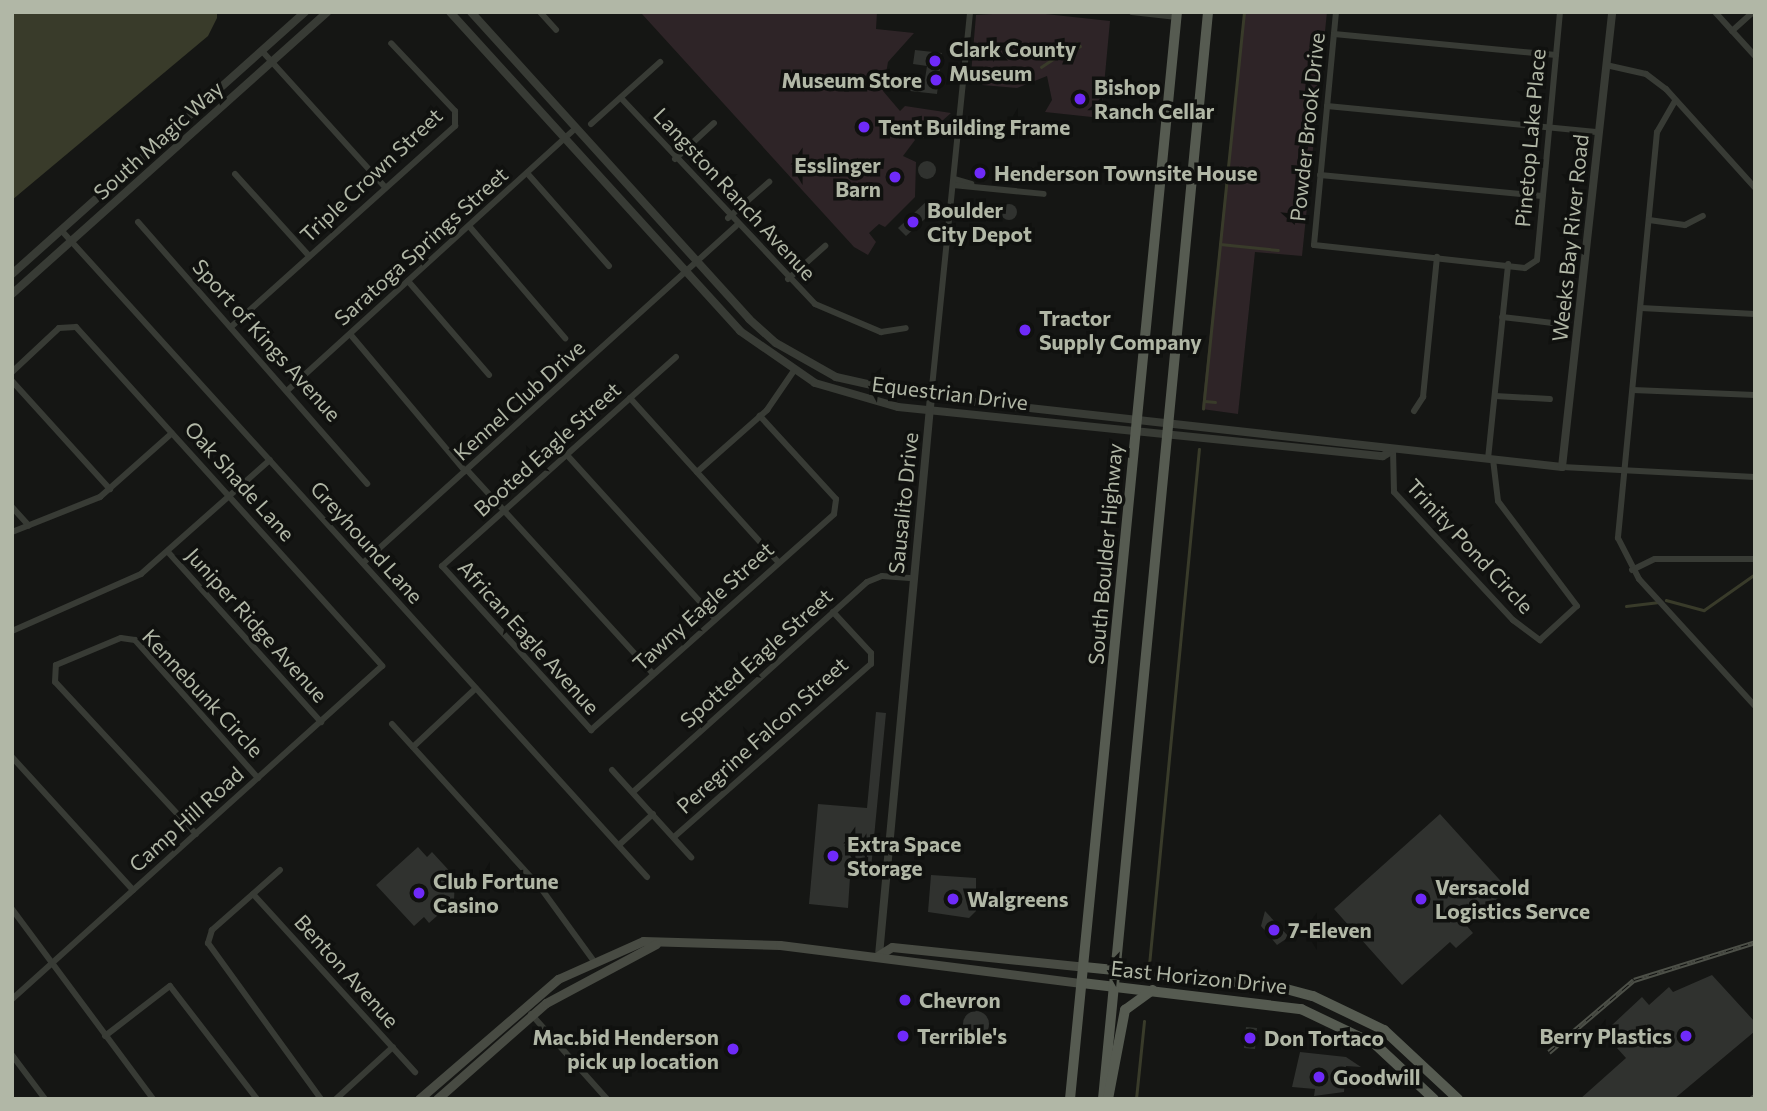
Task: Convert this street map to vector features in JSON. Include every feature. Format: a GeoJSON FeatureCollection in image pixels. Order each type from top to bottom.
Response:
{"type":"FeatureCollection","features":[{"type":"Feature","properties":{"kind":"main road"},"geometry":{"type":"LineString","coordinates":[[1103,1099],[1208,12]]}},
{"type":"Feature","properties":{"kind":"main road","name":"South Boulder Highway"},"geometry":{"type":"LineString","coordinates":[[1070,1099],[1177,15]]}},
{"type":"Feature","properties":{"kind":"main road"},"geometry":{"type":"LineString","coordinates":[[425,1097],[523,1006],[593,960],[643,941],[656,944],[732,940],[879,956],[890,962],[1082,983]]}},
{"type":"Feature","properties":{"kind":"main road"},"geometry":{"type":"LineString","coordinates":[[437,1099],[531,1014],[580,980],[656,944]]}},
{"type":"Feature","properties":{"kind":"main road"},"geometry":{"type":"LineString","coordinates":[[879,956],[892,947],[1084,967]]}},
{"type":"Feature","properties":{"kind":"main road","name":"East Horizon Drive"},"geometry":{"type":"LineString","coordinates":[[1084,967],[1299,993],[1367,1020],[1420,1058],[1458,1099]]}},
{"type":"Feature","properties":{"kind":"main road","name":"East Horizon Drive"},"geometry":{"type":"LineString","coordinates":[[1082,983],[1289,1005],[1356,1033],[1408,1071],[1434,1099]]}},
{"type":"Feature","properties":{"kind":"main road"},"geometry":{"type":"LineString","coordinates":[[1108,1099],[1125,1010],[1153,990]]}},
{"type":"Feature","properties":{"kind":"main road"},"geometry":{"type":"LineString","coordinates":[[1289,1005],[1299,993]]}},
{"type":"Feature","properties":{"kind":"main road"},"geometry":{"type":"LineString","coordinates":[[1408,1071],[1420,1058]]}},
{"type":"Feature","properties":{"kind":"street","name":"South Magic Way"},"geometry":{"type":"LineString","coordinates":[[12,274],[305,12]]}},
{"type":"Feature","properties":{"kind":"street","name":"South Magic Way"},"geometry":{"type":"LineString","coordinates":[[12,294],[327,12]]}},
{"type":"Feature","properties":{"kind":"street","name":"Equestrian Drive"},"geometry":{"type":"LineString","coordinates":[[450,12],[746,337],[793,372],[852,398],[930,411],[1137,425]]}},
{"type":"Feature","properties":{"kind":"street","name":"Equestrian Drive"},"geometry":{"type":"LineString","coordinates":[[471,12],[764,333],[808,364],[857,385],[931,397],[1166,431],[1382,456],[1393,450]]}},
{"type":"Feature","properties":{"kind":"street"},"geometry":{"type":"LineString","coordinates":[[540,12],[556,30]]}},
{"type":"Feature","properties":{"kind":"street","name":"Sausalito Drive"},"geometry":{"type":"LineString","coordinates":[[879,956],[913,578],[970,12]]}},
{"type":"Feature","properties":{"kind":"street"},"geometry":{"type":"LineString","coordinates":[[1132,12],[1177,15]]}},
{"type":"Feature","properties":{"kind":"street","name":"Powder Brook Drive"},"geometry":{"type":"LineString","coordinates":[[1336,12],[1314,245],[1437,257]]}},
{"type":"Feature","properties":{"kind":"street","name":"Pinetop Lake Place"},"geometry":{"type":"LineString","coordinates":[[1508,264],[1534,266],[1560,12]]}},
{"type":"Feature","properties":{"kind":"street","name":"Weeks Bay River Road"},"geometry":{"type":"LineString","coordinates":[[1562,467],[1612,12]]}},
{"type":"Feature","properties":{"kind":"street"},"geometry":{"type":"LineString","coordinates":[[1714,12],[1755,56]]}},
{"type":"Feature","properties":{"kind":"street"},"geometry":{"type":"LineString","coordinates":[[1732,31],[1753,12]]}},
{"type":"Feature","properties":{"kind":"street"},"geometry":{"type":"LineString","coordinates":[[1334,34],[1556,55]]}},
{"type":"Feature","properties":{"kind":"street","name":"Triple Crown Street"},"geometry":{"type":"LineString","coordinates":[[232,326],[459,119],[391,43]]}},
{"type":"Feature","properties":{"kind":"street"},"geometry":{"type":"LineString","coordinates":[[262,51],[385,187]]}},
{"type":"Feature","properties":{"kind":"street"},"geometry":{"type":"LineString","coordinates":[[591,124],[660,62]]}},
{"type":"Feature","properties":{"kind":"street"},"geometry":{"type":"LineString","coordinates":[[1606,65],[1646,74],[1675,101],[1755,188]]}},
{"type":"Feature","properties":{"kind":"street","name":"Langston Ranch Avenue"},"geometry":{"type":"LineString","coordinates":[[621,98],[728,218],[815,304],[852,323],[881,331],[906,328]]}},
{"type":"Feature","properties":{"kind":"street"},"geometry":{"type":"LineString","coordinates":[[1675,101],[1657,132],[1618,538],[1632,570],[1755,706]]}},
{"type":"Feature","properties":{"kind":"street"},"geometry":{"type":"LineString","coordinates":[[1327,106],[1599,132]]}},
{"type":"Feature","properties":{"kind":"street"},"geometry":{"type":"LineString","coordinates":[[675,159],[713,123]]}},
{"type":"Feature","properties":{"kind":"street","name":"Saratoga Springs Street"},"geometry":{"type":"LineString","coordinates":[[289,389],[576,128]]}},
{"type":"Feature","properties":{"kind":"street"},"geometry":{"type":"LineString","coordinates":[[527,173],[609,266]]}},
{"type":"Feature","properties":{"kind":"street"},"geometry":{"type":"LineString","coordinates":[[235,174],[309,256]]}},
{"type":"Feature","properties":{"kind":"street"},"geometry":{"type":"LineString","coordinates":[[1321,175],[1542,196]]}},
{"type":"Feature","properties":{"kind":"street"},"geometry":{"type":"LineString","coordinates":[[728,218],[769,182]]}},
{"type":"Feature","properties":{"kind":"street"},"geometry":{"type":"LineString","coordinates":[[953,182],[1044,194]]}},
{"type":"Feature","properties":{"kind":"street"},"geometry":{"type":"LineString","coordinates":[[1649,220],[1685,225],[1703,216]]}},
{"type":"Feature","properties":{"kind":"street","name":"Sport of Kings Avenue"},"geometry":{"type":"LineString","coordinates":[[138,222],[289,389],[367,484]]}},
{"type":"Feature","properties":{"kind":"street"},"geometry":{"type":"LineString","coordinates":[[469,226],[565,338]]}},
{"type":"Feature","properties":{"kind":"street","name":"Kennel Club Drive"},"geometry":{"type":"LineString","coordinates":[[363,563],[736,226]]}},
{"type":"Feature","properties":{"kind":"street","name":"Greyhound Lane"},"geometry":{"type":"LineString","coordinates":[[61,230],[648,877]]}},
{"type":"Feature","properties":{"kind":"street"},"geometry":{"type":"LineString","coordinates":[[788,279],[825,246]]}},
{"type":"Feature","properties":{"kind":"street"},"geometry":{"type":"LineString","coordinates":[[1414,411],[1423,397],[1437,257],[1508,264],[1490,459]]}},
{"type":"Feature","properties":{"kind":"street"},"geometry":{"type":"LineString","coordinates":[[408,281],[489,375]]}},
{"type":"Feature","properties":{"kind":"street"},"geometry":{"type":"LineString","coordinates":[[1641,308],[1755,314]]}},
{"type":"Feature","properties":{"kind":"street"},"geometry":{"type":"LineString","coordinates":[[1502,317],[1553,323]]}},
{"type":"Feature","properties":{"kind":"street","name":"Oak Shade Lane"},"geometry":{"type":"LineString","coordinates":[[12,372],[68,324],[172,433],[383,666]]}},
{"type":"Feature","properties":{"kind":"street"},"geometry":{"type":"LineString","coordinates":[[350,334],[466,470],[653,674]]}},
{"type":"Feature","properties":{"kind":"street","name":"Booted Eagle Street"},"geometry":{"type":"LineString","coordinates":[[442,566],[676,358]]}},
{"type":"Feature","properties":{"kind":"street"},"geometry":{"type":"LineString","coordinates":[[697,472],[760,416],[793,372]]}},
{"type":"Feature","properties":{"kind":"street"},"geometry":{"type":"LineString","coordinates":[[12,381],[110,489]]}},
{"type":"Feature","properties":{"kind":"street"},"geometry":{"type":"LineString","coordinates":[[1633,390],[1755,395]]}},
{"type":"Feature","properties":{"kind":"street"},"geometry":{"type":"LineString","coordinates":[[1495,396],[1550,399]]}},
{"type":"Feature","properties":{"kind":"street"},"geometry":{"type":"LineString","coordinates":[[631,398],[778,562]]}},
{"type":"Feature","properties":{"kind":"street","name":"Tawny Eagle Street"},"geometry":{"type":"LineString","coordinates":[[591,730],[838,507],[760,416]]}},
{"type":"Feature","properties":{"kind":"street","name":"Equestrian Drive"},"geometry":{"type":"LineString","coordinates":[[1166,431],[1365,441],[1393,450],[1562,467]]}},
{"type":"Feature","properties":{"kind":"street"},"geometry":{"type":"LineString","coordinates":[[12,532],[110,489],[172,433]]}},
{"type":"Feature","properties":{"kind":"street","name":"Trinity Pond Circle"},"geometry":{"type":"LineString","coordinates":[[1393,450],[1394,492],[1513,620],[1540,640],[1577,606],[1498,501],[1490,459]]}},
{"type":"Feature","properties":{"kind":"street"},"geometry":{"type":"LineString","coordinates":[[567,455],[715,618]]}},
{"type":"Feature","properties":{"kind":"street"},"geometry":{"type":"LineString","coordinates":[[12,631],[129,580],[168,552],[270,460]]}},
{"type":"Feature","properties":{"kind":"street"},"geometry":{"type":"LineString","coordinates":[[1562,467],[1755,477]]}},
{"type":"Feature","properties":{"kind":"street"},"geometry":{"type":"LineString","coordinates":[[12,507],[29,526]]}},
{"type":"Feature","properties":{"kind":"street","name":"Juniper Ridge Avenue"},"geometry":{"type":"LineString","coordinates":[[168,552],[321,722]]}},
{"type":"Feature","properties":{"kind":"street"},"geometry":{"type":"LineString","coordinates":[[1632,570],[1656,559],[1755,559]]}},
{"type":"Feature","properties":{"kind":"street","name":"African Eagle Avenue"},"geometry":{"type":"LineString","coordinates":[[442,566],[591,730]]}},
{"type":"Feature","properties":{"kind":"street","name":"Spotted Eagle Street"},"geometry":{"type":"LineString","coordinates":[[633,792],[874,578],[913,578]]}},
{"type":"Feature","properties":{"kind":"street","name":"Peregrine Falcon Street"},"geometry":{"type":"LineString","coordinates":[[674,837],[874,659],[833,612]]}},
{"type":"Feature","properties":{"kind":"street","name":"Kennebunk Circle"},"geometry":{"type":"LineString","coordinates":[[196,834],[55,681],[56,665],[121,639],[135,640],[258,778]]}},
{"type":"Feature","properties":{"kind":"street","name":"Camp Hill Road"},"geometry":{"type":"LineString","coordinates":[[12,999],[383,666]]}},
{"type":"Feature","properties":{"kind":"street"},"geometry":{"type":"LineString","coordinates":[[413,747],[476,688]]}},
{"type":"Feature","properties":{"kind":"street"},"geometry":{"type":"LineString","coordinates":[[392,724],[540,887],[593,960]]}},
{"type":"Feature","properties":{"kind":"street"},"geometry":{"type":"LineString","coordinates":[[12,757],[133,890]]}},
{"type":"Feature","properties":{"kind":"street"},"geometry":{"type":"LineString","coordinates":[[612,770],[691,857]]}},
{"type":"Feature","properties":{"kind":"street"},"geometry":{"type":"LineString","coordinates":[[619,845],[653,814]]}},
{"type":"Feature","properties":{"kind":"street"},"geometry":{"type":"LineString","coordinates":[[280,870],[208,939],[321,1099]]}},
{"type":"Feature","properties":{"kind":"street","name":"Benton Avenue"},"geometry":{"type":"LineString","coordinates":[[253,894],[415,1072]]}},
{"type":"Feature","properties":{"kind":"street"},"geometry":{"type":"LineString","coordinates":[[12,909],[153,1099]]}},
{"type":"Feature","properties":{"kind":"street"},"geometry":{"type":"LineString","coordinates":[[105,1035],[170,986],[257,1099]]}},
{"type":"Feature","properties":{"kind":"street"},"geometry":{"type":"LineString","coordinates":[[523,1006],[607,1099]]}},
{"type":"Feature","properties":{"kind":"street"},"geometry":{"type":"LineString","coordinates":[[336,1099],[393,1047]]}},
{"type":"Feature","properties":{"kind":"street"},"geometry":{"type":"LineString","coordinates":[[12,1055],[45,1099]]}},
{"type":"Feature","properties":{"kind":"shaded area"},"geometry":{"type":"Polygon","coordinates":[[[12,12],[217,12],[217,18],[208,36],[12,200],[12,12]]]}},
{"type":"Feature","properties":{"kind":"shaded area"},"geometry":{"type":"Polygon","coordinates":[[[877,12],[876,29],[914,33],[888,62],[883,91],[900,111],[905,106],[951,113],[923,138],[905,121],[915,140],[903,156],[916,162],[915,197],[885,227],[879,224],[869,233],[876,242],[868,255],[854,247],[642,14],[877,12]]]}},
{"type":"Feature","properties":{"kind":"shaded area"},"geometry":{"type":"Polygon","coordinates":[[[1027,12],[1110,21],[1101,118],[1045,112],[1052,100],[1047,76],[1017,88],[982,85],[985,75],[971,74],[976,15],[1027,12]]]}},
{"type":"Feature","properties":{"kind":"shaded area"},"geometry":{"type":"Polygon","coordinates":[[[1244,12],[1327,12],[1302,256],[1255,252],[1238,414],[1202,409],[1244,12]]]}},
{"type":"Feature","properties":{"kind":"building"},"geometry":{"type":"Polygon","coordinates":[[[915,50],[942,53],[937,94],[910,91],[912,77],[925,79],[927,66],[913,64],[915,50]]]}},
{"type":"Feature","properties":{"kind":"building"},"geometry":{"type":"Polygon","coordinates":[[[927,161],[933,164],[936,170],[933,176],[927,179],[921,176],[918,170],[921,164],[927,161]]]}},
{"type":"Feature","properties":{"kind":"building","name":"Boulder City Depot"},"geometry":{"type":"Polygon","coordinates":[[[928,200],[936,209],[906,236],[898,228],[928,200]]]}},
{"type":"Feature","properties":{"kind":"building"},"geometry":{"type":"Polygon","coordinates":[[[1006,204],[1012,204],[1017,212],[1015,218],[1006,220],[1001,215],[1001,209],[1006,204]]]}},
{"type":"Feature","properties":{"kind":"building","name":"Extra Space Storage"},"geometry":{"type":"Polygon","coordinates":[[[876,712],[886,713],[870,879],[850,877],[848,908],[809,904],[818,804],[867,808],[876,712]]]}},
{"type":"Feature","properties":{"kind":"building","name":"Versacold Logistics Servce"},"geometry":{"type":"Polygon","coordinates":[[[1440,814],[1508,889],[1467,926],[1473,933],[1456,948],[1450,942],[1402,985],[1334,909],[1440,814]]]}},
{"type":"Feature","properties":{"kind":"building","name":"Club Fortune Casino"},"geometry":{"type":"Polygon","coordinates":[[[418,847],[427,857],[432,852],[455,877],[454,901],[429,923],[424,917],[414,926],[376,885],[418,847]]]}},
{"type":"Feature","properties":{"kind":"building","name":"Walgreens"},"geometry":{"type":"Polygon","coordinates":[[[931,875],[976,878],[976,911],[969,918],[928,912],[931,875]]]}},
{"type":"Feature","properties":{"kind":"building","name":"7-Eleven"},"geometry":{"type":"Polygon","coordinates":[[[1265,911],[1289,937],[1277,945],[1261,926],[1265,911]]]}},
{"type":"Feature","properties":{"kind":"building","name":"Berry Plastics"},"geometry":{"type":"Polygon","coordinates":[[[1712,975],[1755,1022],[1754,1032],[1674,1099],[1580,1099],[1626,1058],[1617,1048],[1626,1040],[1612,1025],[1642,997],[1649,1005],[1669,987],[1673,992],[1712,975]]]}},
{"type":"Feature","properties":{"kind":"building"},"geometry":{"type":"Polygon","coordinates":[[[976,1011],[985,1015],[989,1024],[985,1033],[976,1037],[967,1033],[963,1024],[967,1015],[976,1011]]]}},
{"type":"Feature","properties":{"kind":"building","name":"Don Tortaco"},"geometry":{"type":"Polygon","coordinates":[[[1246,1027],[1257,1028],[1255,1049],[1244,1048],[1246,1027]]]}},
{"type":"Feature","properties":{"kind":"building","name":"Goodwill"},"geometry":{"type":"Polygon","coordinates":[[[1300,1052],[1346,1057],[1361,1067],[1346,1066],[1344,1092],[1314,1096],[1315,1089],[1292,1087],[1300,1052]]]}},
{"type":"Feature","properties":{"kind":"waterway"},"geometry":{"type":"LineString","coordinates":[[1203,409],[1244,12]]}},
{"type":"Feature","properties":{"kind":"waterway"},"geometry":{"type":"LineString","coordinates":[[1041,67],[1077,43]]}},
{"type":"Feature","properties":{"kind":"waterway"},"geometry":{"type":"LineString","coordinates":[[1061,53],[1080,46]]}},
{"type":"Feature","properties":{"kind":"waterway"},"geometry":{"type":"LineString","coordinates":[[992,78],[1017,71]]}},
{"type":"Feature","properties":{"kind":"waterway"},"geometry":{"type":"LineString","coordinates":[[1220,244],[1278,250]]}},
{"type":"Feature","properties":{"kind":"waterway"},"geometry":{"type":"LineString","coordinates":[[1205,401],[1215,402]]}},
{"type":"Feature","properties":{"kind":"waterway"},"geometry":{"type":"LineString","coordinates":[[1149,965],[1199,449]]}},
{"type":"Feature","properties":{"kind":"waterway"},"geometry":{"type":"LineString","coordinates":[[1666,600],[1704,610],[1755,574]]}},
{"type":"Feature","properties":{"kind":"waterway"},"geometry":{"type":"LineString","coordinates":[[1626,606],[1657,602]]}},
{"type":"Feature","properties":{"kind":"waterway"},"geometry":{"type":"LineString","coordinates":[[1136,1099],[1144,1021]]}},
{"type":"Feature","properties":{"kind":"railway"},"geometry":{"type":"LineString","coordinates":[[1549,1052],[1634,980],[1755,942]]}},
{"type":"Feature","properties":{"kind":"place","name":"Clark County Museum"},"geometry":{"type":"Point","coordinates":[935,61]}},
{"type":"Feature","properties":{"kind":"place","name":"Museum Store"},"geometry":{"type":"Point","coordinates":[936,80]}},
{"type":"Feature","properties":{"kind":"place","name":"Bishop Ranch Cellar"},"geometry":{"type":"Point","coordinates":[1080,99]}},
{"type":"Feature","properties":{"kind":"place","name":"Tent Building Frame"},"geometry":{"type":"Point","coordinates":[864,127]}},
{"type":"Feature","properties":{"kind":"place","name":"Henderson Townsite House"},"geometry":{"type":"Point","coordinates":[980,173]}},
{"type":"Feature","properties":{"kind":"place","name":"Esslinger Barn"},"geometry":{"type":"Point","coordinates":[895,177]}},
{"type":"Feature","properties":{"kind":"place","name":"Boulder City Depot"},"geometry":{"type":"Point","coordinates":[913,222]}},
{"type":"Feature","properties":{"kind":"place","name":"Tractor Supply Company"},"geometry":{"type":"Point","coordinates":[1025,330]}},
{"type":"Feature","properties":{"kind":"place","name":"Extra Space Storage"},"geometry":{"type":"Point","coordinates":[833,856]}},
{"type":"Feature","properties":{"kind":"place","name":"Club Fortune Casino"},"geometry":{"type":"Point","coordinates":[419,893]}},
{"type":"Feature","properties":{"kind":"place","name":"Walgreens"},"geometry":{"type":"Point","coordinates":[953,899]}},
{"type":"Feature","properties":{"kind":"place","name":"Versacold Logistics Servce"},"geometry":{"type":"Point","coordinates":[1421,899]}},
{"type":"Feature","properties":{"kind":"place","name":"7-Eleven"},"geometry":{"type":"Point","coordinates":[1274,930]}},
{"type":"Feature","properties":{"kind":"place","name":"Chevron"},"geometry":{"type":"Point","coordinates":[905,1000]}},
{"type":"Feature","properties":{"kind":"place","name":"Terrible's"},"geometry":{"type":"Point","coordinates":[903,1036]}},
{"type":"Feature","properties":{"kind":"place","name":"Berry Plastics"},"geometry":{"type":"Point","coordinates":[1686,1036]}},
{"type":"Feature","properties":{"kind":"place","name":"Don Tortaco"},"geometry":{"type":"Point","coordinates":[1250,1038]}},
{"type":"Feature","properties":{"kind":"place","name":"Mac.bid Henderson pick up location"},"geometry":{"type":"Point","coordinates":[733,1049]}},
{"type":"Feature","properties":{"kind":"place","name":"Goodwill"},"geometry":{"type":"Point","coordinates":[1319,1077]}}]}
